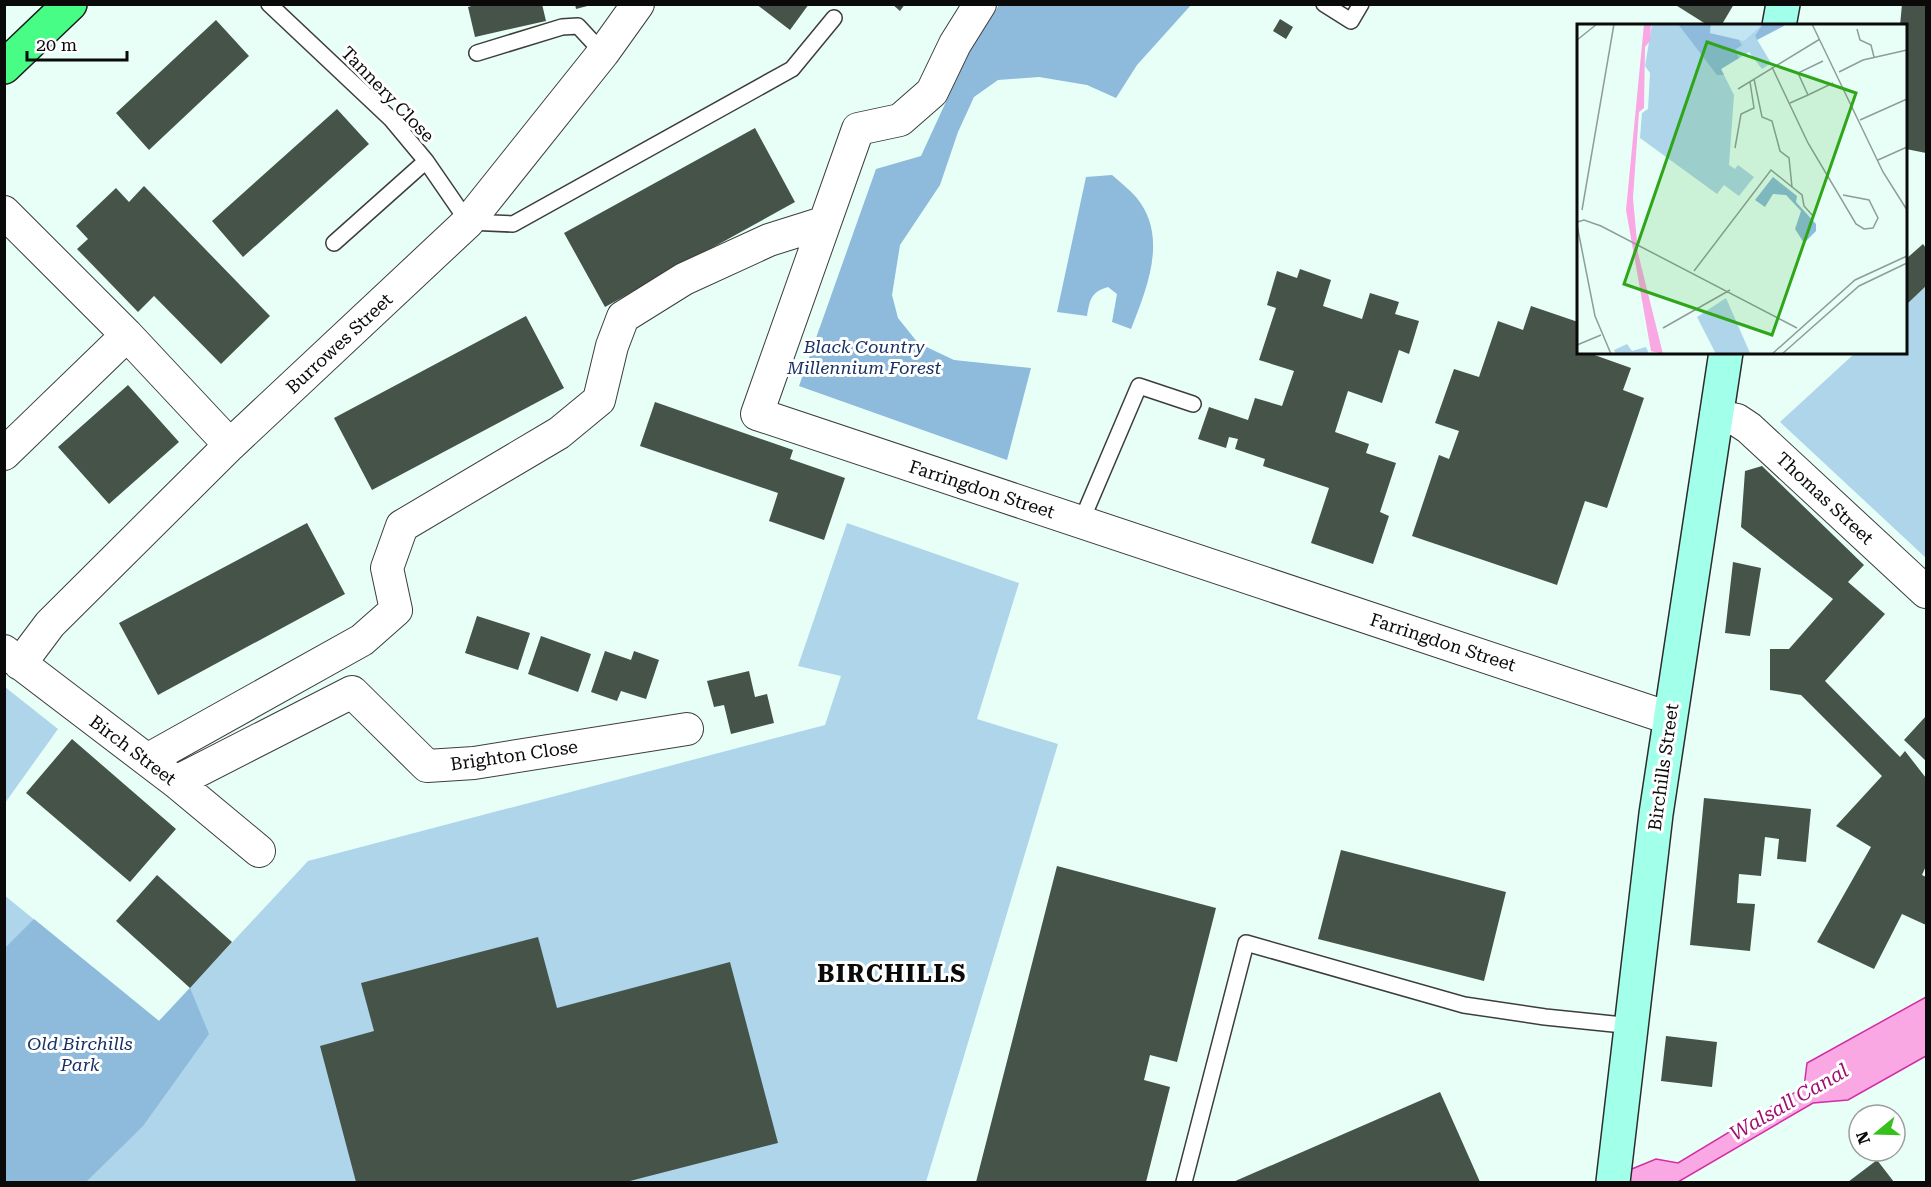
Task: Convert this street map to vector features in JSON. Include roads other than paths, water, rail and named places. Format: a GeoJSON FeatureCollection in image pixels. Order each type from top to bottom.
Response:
{"type":"FeatureCollection","features":[{"type":"Feature","properties":{"kind":"highway"},"geometry":{"type":"LineString","coordinates":[[4,67],[70,4]]}},
{"type":"Feature","properties":{"kind":"street","name":"Burrowes Street"},"geometry":{"type":"LineString","coordinates":[[12,658],[50,624],[230,445],[468,222],[603,53],[638,4]]}},
{"type":"Feature","properties":{"kind":"street","name":"Farringdon Street"},"geometry":{"type":"LineString","coordinates":[[980,4],[955,44],[932,92],[900,120],[858,129],[757,414],[1670,718]]}},
{"type":"Feature","properties":{"kind":"street"},"geometry":{"type":"LineString","coordinates":[[1779,24],[1783,4]]}},
{"type":"Feature","properties":{"kind":"street"},"geometry":{"type":"LineString","coordinates":[[4,212],[127,335],[230,445]]}},
{"type":"Feature","properties":{"kind":"street"},"geometry":{"type":"LineString","coordinates":[[147,760],[362,640],[396,610],[387,568],[402,526],[559,433],[599,399],[612,346],[623,317],[684,279],[778,235],[823,223]]}},
{"type":"Feature","properties":{"kind":"street"},"geometry":{"type":"LineString","coordinates":[[4,454],[127,335]]}},
{"type":"Feature","properties":{"kind":"street","name":"Birchills Street"},"geometry":{"type":"LineString","coordinates":[[1613,1182],[1633,1026],[1643,922],[1670,718],[1726,354]]}},
{"type":"Feature","properties":{"kind":"street","name":"Thomas Street"},"geometry":{"type":"LineString","coordinates":[[1716,416],[1737,420],[1749,428],[1926,592]]}},
{"type":"Feature","properties":{"kind":"street","name":"Birch Street"},"geometry":{"type":"LineString","coordinates":[[12,658],[176,782],[259,851]]}},
{"type":"Feature","properties":{"kind":"street","name":"Brighton Close"},"geometry":{"type":"LineString","coordinates":[[176,782],[352,692],[428,766],[474,763],[687,729]]}},
{"type":"Feature","properties":{"kind":"lane","name":"Tannery Close"},"geometry":{"type":"LineString","coordinates":[[269,4],[391,119],[426,161],[468,222]]}},
{"type":"Feature","properties":{"kind":"lane"},"geometry":{"type":"LineString","coordinates":[[1324,4],[1351,21],[1361,4]]}},
{"type":"Feature","properties":{"kind":"lane"},"geometry":{"type":"LineString","coordinates":[[468,222],[513,224],[771,81],[792,69],[834,18]]}},
{"type":"Feature","properties":{"kind":"lane"},"geometry":{"type":"LineString","coordinates":[[477,53],[562,27],[578,26],[603,53]]}},
{"type":"Feature","properties":{"kind":"lane"},"geometry":{"type":"LineString","coordinates":[[334,243],[426,161]]}},
{"type":"Feature","properties":{"kind":"lane"},"geometry":{"type":"LineString","coordinates":[[1081,522],[1139,386],[1193,404]]}},
{"type":"Feature","properties":{"kind":"lane"},"geometry":{"type":"LineString","coordinates":[[1184,1182],[1246,943],[1464,1005],[1633,1026]]}},
{"type":"Feature","properties":{"kind":"water","name":"Walsall Canal"},"geometry":{"type":"Polygon","coordinates":[[[1926,997],[1926,1056],[1848,1100],[1813,1103],[1678,1182],[1600,1182],[1656,1159],[1678,1163],[1804,1087],[1807,1063],[1926,997]]]}},
{"type":"Feature","properties":{"kind":"district","name":"BIRCHILLS"},"geometry":{"type":"Point","coordinates":[892,974]}},
{"type":"Feature","properties":{"kind":"park label","name":"Black Country Millennium Forest"},"geometry":{"type":"Point","coordinates":[864,356]}},
{"type":"Feature","properties":{"kind":"park label","name":"Old Birchills Park"},"geometry":{"type":"Point","coordinates":[80,1053]}}]}
